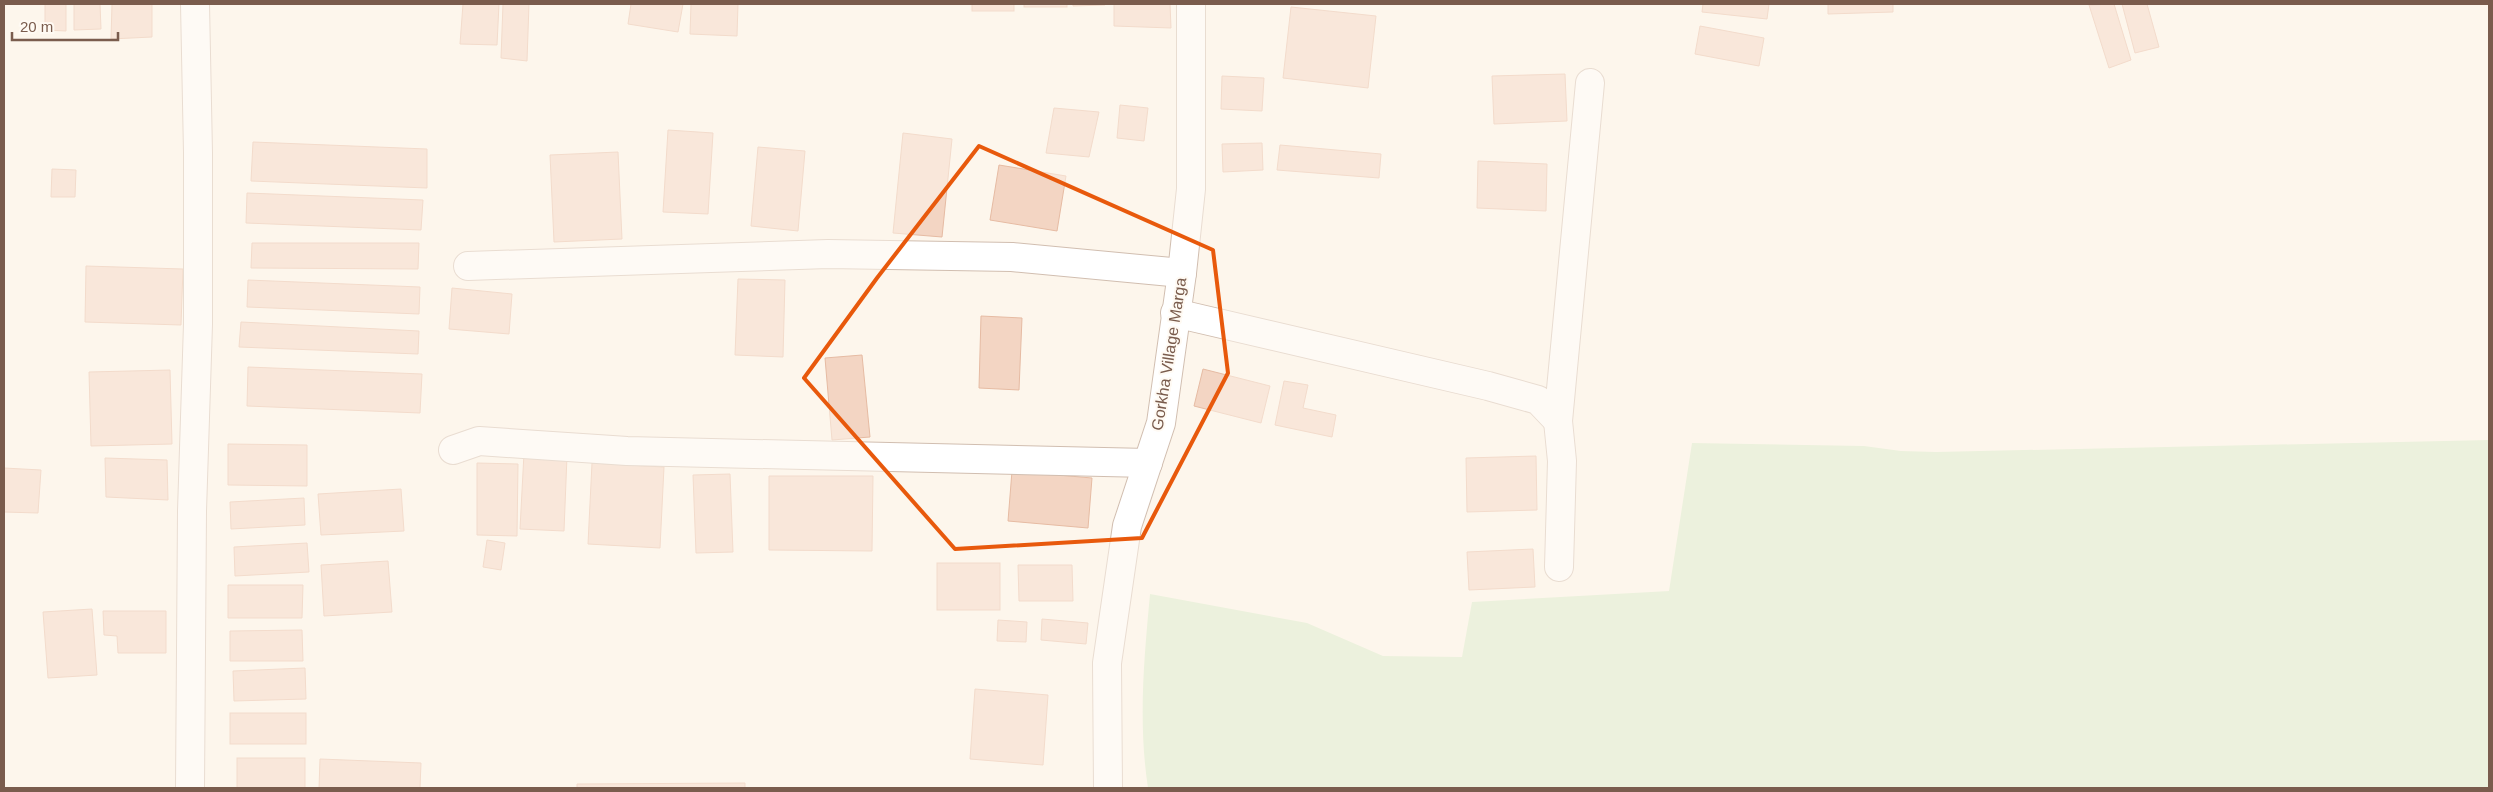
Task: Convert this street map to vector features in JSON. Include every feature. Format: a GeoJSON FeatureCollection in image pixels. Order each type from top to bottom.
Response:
{"type":"FeatureCollection","features":[{"type":"Feature","properties":{"kind":"street"},"geometry":{"type":"LineString","coordinates":[[190,788],[192,511],[198,315],[198,153],[195,4]]}},
{"type":"Feature","properties":{"kind":"street","name":"Gorkha Village Marga"},"geometry":{"type":"LineString","coordinates":[[1108,788],[1107,663],[1127,526],[1161,423],[1182,273],[1191,189],[1191,4]]}},
{"type":"Feature","properties":{"kind":"street"},"geometry":{"type":"LineString","coordinates":[[1559,567],[1562,461],[1558,421],[1590,82]]}},
{"type":"Feature","properties":{"kind":"street"},"geometry":{"type":"LineString","coordinates":[[468,266],[828,254],[1012,257],[1182,273]]}},
{"type":"Feature","properties":{"kind":"street"},"geometry":{"type":"LineString","coordinates":[[1175,313],[1488,386],[1538,400],[1558,421]]}},
{"type":"Feature","properties":{"kind":"street"},"geometry":{"type":"LineString","coordinates":[[453,450],[479,441],[627,451],[1148,463]]}},
{"type":"Feature","properties":{"kind":"highlighted area"},"geometry":{"type":"Polygon","coordinates":[[[979,146],[1213,250],[1228,373],[1142,538],[955,549],[804,378],[877,278],[979,146]]]}},
{"type":"Feature","properties":{"kind":"green space"},"geometry":{"type":"Polygon","coordinates":[[[2489,440],[2489,788],[1148,788],[1143,739],[1143,715],[1144,667],[1150,594],[1307,623],[1383,656],[1462,657],[1472,602],[1669,591],[1692,443],[1864,446],[1901,451],[1936,452],[2489,440]]]}},
{"type":"Feature","properties":{"kind":"building"},"geometry":{"type":"Polygon","coordinates":[[[45,4],[66,4],[66,31],[45,30],[45,4]]]}},
{"type":"Feature","properties":{"kind":"building"},"geometry":{"type":"Polygon","coordinates":[[[74,4],[100,4],[101,29],[74,30],[74,4]]]}},
{"type":"Feature","properties":{"kind":"building"},"geometry":{"type":"Polygon","coordinates":[[[112,4],[152,4],[152,37],[111,39],[112,4]]]}},
{"type":"Feature","properties":{"kind":"building"},"geometry":{"type":"Polygon","coordinates":[[[463,4],[499,4],[497,45],[460,44],[463,4]]]}},
{"type":"Feature","properties":{"kind":"building"},"geometry":{"type":"Polygon","coordinates":[[[503,4],[529,4],[527,61],[501,58],[503,4]]]}},
{"type":"Feature","properties":{"kind":"building"},"geometry":{"type":"Polygon","coordinates":[[[631,4],[683,4],[678,32],[628,24],[631,4]]]}},
{"type":"Feature","properties":{"kind":"building"},"geometry":{"type":"Polygon","coordinates":[[[691,4],[738,4],[737,36],[690,34],[691,4]]]}},
{"type":"Feature","properties":{"kind":"building"},"geometry":{"type":"Polygon","coordinates":[[[972,4],[1014,4],[1014,11],[972,11],[972,4]]]}},
{"type":"Feature","properties":{"kind":"building"},"geometry":{"type":"Polygon","coordinates":[[[1024,4],[1067,4],[1067,7],[1024,7],[1024,4]]]}},
{"type":"Feature","properties":{"kind":"building"},"geometry":{"type":"Polygon","coordinates":[[[1073,4],[1105,4],[1105,5],[1073,6],[1073,4]]]}},
{"type":"Feature","properties":{"kind":"building"},"geometry":{"type":"Polygon","coordinates":[[[1114,4],[1170,4],[1171,28],[1114,26],[1114,4]]]}},
{"type":"Feature","properties":{"kind":"building"},"geometry":{"type":"Polygon","coordinates":[[[1703,4],[1769,4],[1767,19],[1702,12],[1703,4]]]}},
{"type":"Feature","properties":{"kind":"building"},"geometry":{"type":"Polygon","coordinates":[[[1828,4],[1893,4],[1893,12],[1828,14],[1828,4]]]}},
{"type":"Feature","properties":{"kind":"building"},"geometry":{"type":"Polygon","coordinates":[[[2114,4],[2131,60],[2109,68],[2089,5],[2114,4]]]}},
{"type":"Feature","properties":{"kind":"building"},"geometry":{"type":"Polygon","coordinates":[[[2122,4],[2147,4],[2159,47],[2135,53],[2122,4]]]}},
{"type":"Feature","properties":{"kind":"building"},"geometry":{"type":"Polygon","coordinates":[[[1291,7],[1376,16],[1368,88],[1283,78],[1291,7]]]}},
{"type":"Feature","properties":{"kind":"building"},"geometry":{"type":"Polygon","coordinates":[[[1700,26],[1764,38],[1759,66],[1695,54],[1700,26]]]}},
{"type":"Feature","properties":{"kind":"building"},"geometry":{"type":"Polygon","coordinates":[[[1565,74],[1567,121],[1494,124],[1492,76],[1565,74]]]}},
{"type":"Feature","properties":{"kind":"building"},"geometry":{"type":"Polygon","coordinates":[[[1222,76],[1264,78],[1262,111],[1221,109],[1222,76]]]}},
{"type":"Feature","properties":{"kind":"building"},"geometry":{"type":"Polygon","coordinates":[[[1120,105],[1148,108],[1144,141],[1117,138],[1120,105]]]}},
{"type":"Feature","properties":{"kind":"building"},"geometry":{"type":"Polygon","coordinates":[[[1054,108],[1099,112],[1089,157],[1046,153],[1054,108]]]}},
{"type":"Feature","properties":{"kind":"building"},"geometry":{"type":"Polygon","coordinates":[[[668,130],[713,133],[708,214],[663,212],[668,130]]]}},
{"type":"Feature","properties":{"kind":"building"},"geometry":{"type":"Polygon","coordinates":[[[903,133],[952,139],[942,237],[893,233],[903,133]]]}},
{"type":"Feature","properties":{"kind":"building"},"geometry":{"type":"Polygon","coordinates":[[[253,142],[427,149],[427,188],[251,181],[253,142]]]}},
{"type":"Feature","properties":{"kind":"building"},"geometry":{"type":"Polygon","coordinates":[[[1262,143],[1263,170],[1223,172],[1222,144],[1262,143]]]}},
{"type":"Feature","properties":{"kind":"building"},"geometry":{"type":"Polygon","coordinates":[[[1280,145],[1381,154],[1379,178],[1277,170],[1280,145]]]}},
{"type":"Feature","properties":{"kind":"building"},"geometry":{"type":"Polygon","coordinates":[[[758,147],[805,151],[798,231],[751,226],[758,147]]]}},
{"type":"Feature","properties":{"kind":"building"},"geometry":{"type":"Polygon","coordinates":[[[618,152],[622,239],[554,242],[550,155],[618,152]]]}},
{"type":"Feature","properties":{"kind":"building"},"geometry":{"type":"Polygon","coordinates":[[[1478,161],[1547,164],[1546,211],[1477,208],[1478,161]]]}},
{"type":"Feature","properties":{"kind":"building"},"geometry":{"type":"Polygon","coordinates":[[[999,165],[1066,176],[1057,231],[990,220],[999,165]]]}},
{"type":"Feature","properties":{"kind":"building"},"geometry":{"type":"Polygon","coordinates":[[[52,169],[76,170],[75,197],[51,197],[52,169]]]}},
{"type":"Feature","properties":{"kind":"building"},"geometry":{"type":"Polygon","coordinates":[[[247,193],[423,200],[421,230],[246,223],[247,193]]]}},
{"type":"Feature","properties":{"kind":"building"},"geometry":{"type":"Polygon","coordinates":[[[252,243],[419,243],[418,269],[251,268],[252,243]]]}},
{"type":"Feature","properties":{"kind":"building"},"geometry":{"type":"Polygon","coordinates":[[[86,266],[183,269],[181,325],[85,322],[86,266]]]}},
{"type":"Feature","properties":{"kind":"building"},"geometry":{"type":"Polygon","coordinates":[[[738,279],[785,280],[783,357],[735,355],[738,279]]]}},
{"type":"Feature","properties":{"kind":"building"},"geometry":{"type":"Polygon","coordinates":[[[248,280],[420,287],[419,314],[247,307],[248,280]]]}},
{"type":"Feature","properties":{"kind":"building"},"geometry":{"type":"Polygon","coordinates":[[[452,288],[512,294],[509,334],[449,329],[452,288]]]}},
{"type":"Feature","properties":{"kind":"building"},"geometry":{"type":"Polygon","coordinates":[[[981,316],[1022,318],[1019,390],[979,388],[981,316]]]}},
{"type":"Feature","properties":{"kind":"building"},"geometry":{"type":"Polygon","coordinates":[[[241,322],[419,331],[418,354],[239,347],[241,322]]]}},
{"type":"Feature","properties":{"kind":"building"},"geometry":{"type":"Polygon","coordinates":[[[862,355],[870,437],[832,440],[825,358],[862,355]]]}},
{"type":"Feature","properties":{"kind":"building"},"geometry":{"type":"Polygon","coordinates":[[[248,367],[422,374],[420,413],[247,406],[248,367]]]}},
{"type":"Feature","properties":{"kind":"building"},"geometry":{"type":"Polygon","coordinates":[[[1203,369],[1270,386],[1261,423],[1194,406],[1203,369]]]}},
{"type":"Feature","properties":{"kind":"building"},"geometry":{"type":"Polygon","coordinates":[[[170,370],[172,444],[91,446],[89,372],[170,370]]]}},
{"type":"Feature","properties":{"kind":"building"},"geometry":{"type":"Polygon","coordinates":[[[1284,381],[1308,385],[1303,408],[1336,415],[1332,437],[1275,425],[1284,381]]]}},
{"type":"Feature","properties":{"kind":"building"},"geometry":{"type":"Polygon","coordinates":[[[228,444],[307,445],[307,486],[228,485],[228,444]]]}},
{"type":"Feature","properties":{"kind":"building"},"geometry":{"type":"Polygon","coordinates":[[[524,453],[567,456],[564,531],[520,529],[524,453]]]}},
{"type":"Feature","properties":{"kind":"building"},"geometry":{"type":"Polygon","coordinates":[[[1536,456],[1537,510],[1467,512],[1466,458],[1536,456]]]}},
{"type":"Feature","properties":{"kind":"building"},"geometry":{"type":"Polygon","coordinates":[[[105,458],[167,460],[168,500],[106,497],[105,458]]]}},
{"type":"Feature","properties":{"kind":"building"},"geometry":{"type":"Polygon","coordinates":[[[477,463],[518,464],[517,536],[477,535],[477,463]]]}},
{"type":"Feature","properties":{"kind":"building"},"geometry":{"type":"Polygon","coordinates":[[[592,463],[664,467],[660,548],[588,544],[592,463]]]}},
{"type":"Feature","properties":{"kind":"building"},"geometry":{"type":"Polygon","coordinates":[[[4,468],[41,470],[38,513],[4,512],[4,468]]]}},
{"type":"Feature","properties":{"kind":"building"},"geometry":{"type":"Polygon","coordinates":[[[1012,471],[1092,478],[1088,528],[1008,521],[1012,471]]]}},
{"type":"Feature","properties":{"kind":"building"},"geometry":{"type":"Polygon","coordinates":[[[730,474],[733,552],[696,553],[693,475],[730,474]]]}},
{"type":"Feature","properties":{"kind":"building"},"geometry":{"type":"Polygon","coordinates":[[[769,476],[873,476],[872,551],[769,550],[769,476]]]}},
{"type":"Feature","properties":{"kind":"building"},"geometry":{"type":"Polygon","coordinates":[[[401,489],[404,531],[321,535],[318,494],[401,489]]]}},
{"type":"Feature","properties":{"kind":"building"},"geometry":{"type":"Polygon","coordinates":[[[304,498],[305,525],[231,529],[230,502],[304,498]]]}},
{"type":"Feature","properties":{"kind":"building"},"geometry":{"type":"Polygon","coordinates":[[[487,540],[505,543],[501,570],[483,567],[487,540]]]}},
{"type":"Feature","properties":{"kind":"building"},"geometry":{"type":"Polygon","coordinates":[[[307,543],[309,572],[235,576],[234,547],[307,543]]]}},
{"type":"Feature","properties":{"kind":"building"},"geometry":{"type":"Polygon","coordinates":[[[1533,549],[1535,587],[1469,590],[1467,552],[1533,549]]]}},
{"type":"Feature","properties":{"kind":"building"},"geometry":{"type":"Polygon","coordinates":[[[388,561],[392,612],[324,616],[321,565],[388,561]]]}},
{"type":"Feature","properties":{"kind":"building"},"geometry":{"type":"Polygon","coordinates":[[[937,563],[1000,563],[1000,610],[937,610],[937,563]]]}},
{"type":"Feature","properties":{"kind":"building"},"geometry":{"type":"Polygon","coordinates":[[[1018,565],[1072,565],[1073,601],[1019,601],[1018,565]]]}},
{"type":"Feature","properties":{"kind":"building"},"geometry":{"type":"Polygon","coordinates":[[[228,585],[303,585],[302,618],[228,618],[228,585]]]}},
{"type":"Feature","properties":{"kind":"building"},"geometry":{"type":"Polygon","coordinates":[[[92,609],[97,675],[48,678],[43,612],[92,609]]]}},
{"type":"Feature","properties":{"kind":"building"},"geometry":{"type":"Polygon","coordinates":[[[103,611],[166,611],[166,653],[118,653],[117,636],[104,635],[103,611]]]}},
{"type":"Feature","properties":{"kind":"building"},"geometry":{"type":"Polygon","coordinates":[[[1042,619],[1088,623],[1086,644],[1041,640],[1042,619]]]}},
{"type":"Feature","properties":{"kind":"building"},"geometry":{"type":"Polygon","coordinates":[[[998,620],[1027,622],[1026,642],[997,641],[998,620]]]}},
{"type":"Feature","properties":{"kind":"building"},"geometry":{"type":"Polygon","coordinates":[[[302,630],[303,661],[230,661],[230,631],[302,630]]]}},
{"type":"Feature","properties":{"kind":"building"},"geometry":{"type":"Polygon","coordinates":[[[305,668],[306,699],[234,701],[233,671],[305,668]]]}},
{"type":"Feature","properties":{"kind":"building"},"geometry":{"type":"Polygon","coordinates":[[[975,689],[1048,695],[1043,765],[970,759],[975,689]]]}},
{"type":"Feature","properties":{"kind":"building"},"geometry":{"type":"Polygon","coordinates":[[[230,713],[306,713],[306,744],[230,744],[230,713]]]}},
{"type":"Feature","properties":{"kind":"building"},"geometry":{"type":"Polygon","coordinates":[[[237,758],[305,758],[305,788],[237,788],[237,758]]]}},
{"type":"Feature","properties":{"kind":"building"},"geometry":{"type":"Polygon","coordinates":[[[320,759],[421,763],[420,788],[319,788],[320,759]]]}},
{"type":"Feature","properties":{"kind":"building"},"geometry":{"type":"Polygon","coordinates":[[[745,783],[745,788],[577,788],[577,784],[745,783]]]}}]}
